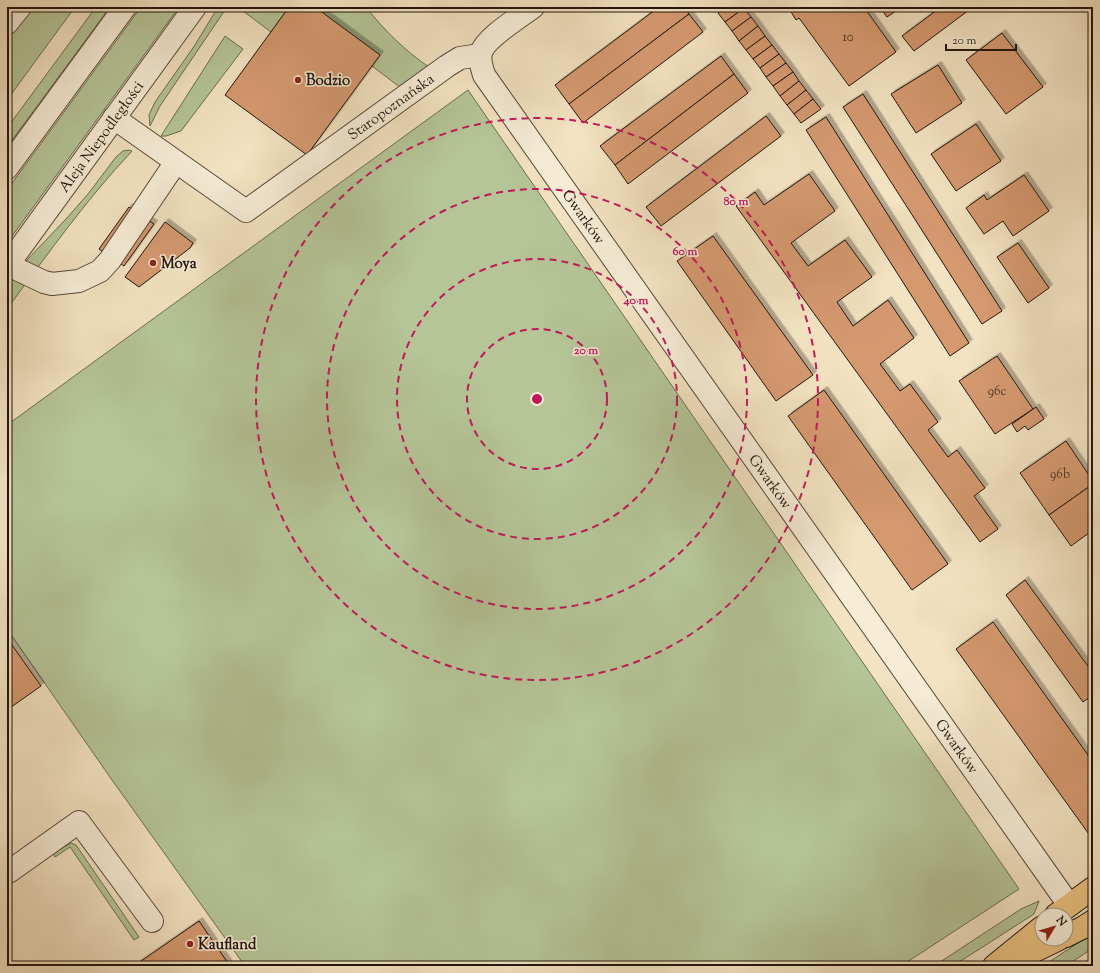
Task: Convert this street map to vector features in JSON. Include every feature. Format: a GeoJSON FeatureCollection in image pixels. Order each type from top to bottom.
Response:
{"type":"FeatureCollection","features":[{"type":"Feature","properties":{"kind":"main road"},"geometry":{"type":"LineString","coordinates":[[1067,907],[1093,888]]}},
{"type":"Feature","properties":{"kind":"main road"},"geometry":{"type":"LineString","coordinates":[[1074,932],[1093,921]]}},
{"type":"Feature","properties":{"kind":"main road"},"geometry":{"type":"LineString","coordinates":[[994,966],[1034,934]]}},
{"type":"Feature","properties":{"kind":"main road"},"geometry":{"type":"LineString","coordinates":[[1004,966],[1043,947]]}},
{"type":"Feature","properties":{"kind":"street"},"geometry":{"type":"LineString","coordinates":[[7,23],[20,7]]}},
{"type":"Feature","properties":{"kind":"street"},"geometry":{"type":"LineString","coordinates":[[7,168],[125,7]]}},
{"type":"Feature","properties":{"kind":"street","name":"Aleja Niepodległości"},"geometry":{"type":"LineString","coordinates":[[7,266],[196,7]]}},
{"type":"Feature","properties":{"kind":"street"},"geometry":{"type":"LineString","coordinates":[[480,55],[483,46],[490,39],[533,7]]}},
{"type":"Feature","properties":{"kind":"street","name":"Staropoznańska"},"geometry":{"type":"LineString","coordinates":[[176,162],[246,211],[446,66],[460,58],[480,55]]}},
{"type":"Feature","properties":{"kind":"street","name":"Gwarków"},"geometry":{"type":"LineString","coordinates":[[480,55],[484,74],[490,84],[1061,907]]}},
{"type":"Feature","properties":{"kind":"street"},"geometry":{"type":"LineString","coordinates":[[7,266],[52,284],[79,281],[100,270],[110,260],[176,162],[114,118]]}},
{"type":"Feature","properties":{"kind":"street"},"geometry":{"type":"LineString","coordinates":[[7,872],[79,822],[152,921]]}},
{"type":"Feature","properties":{"kind":"green space"},"geometry":{"type":"Polygon","coordinates":[[[32,7],[75,7],[7,100],[7,40],[32,7]]]}},
{"type":"Feature","properties":{"kind":"green space"},"geometry":{"type":"Polygon","coordinates":[[[96,7],[110,7],[7,147],[7,128],[96,7]]]}},
{"type":"Feature","properties":{"kind":"green space"},"geometry":{"type":"Polygon","coordinates":[[[141,7],[179,7],[7,243],[7,190],[141,7]]]}},
{"type":"Feature","properties":{"kind":"green space"},"geometry":{"type":"Polygon","coordinates":[[[218,7],[227,7],[160,106],[150,126],[149,115],[155,102],[195,45],[218,7]]]}},
{"type":"Feature","properties":{"kind":"green space"},"geometry":{"type":"Polygon","coordinates":[[[246,7],[289,7],[271,32],[243,11],[246,7]]]}},
{"type":"Feature","properties":{"kind":"green space"},"geometry":{"type":"Polygon","coordinates":[[[315,7],[366,7],[395,40],[429,67],[401,88],[372,66],[315,7]]]}},
{"type":"Feature","properties":{"kind":"green space"},"geometry":{"type":"Polygon","coordinates":[[[225,36],[243,49],[181,131],[166,136],[161,136],[225,36]]]}},
{"type":"Feature","properties":{"kind":"green space"},"geometry":{"type":"Polygon","coordinates":[[[468,90],[1019,889],[901,966],[245,966],[112,780],[7,629],[7,425],[468,90]]]}},
{"type":"Feature","properties":{"kind":"green space"},"geometry":{"type":"Polygon","coordinates":[[[123,151],[132,151],[83,208],[7,309],[7,287],[27,260],[88,194],[116,157],[123,151]]]}},
{"type":"Feature","properties":{"kind":"green space"},"geometry":{"type":"Polygon","coordinates":[[[71,843],[76,845],[139,937],[134,940],[70,847],[55,857],[53,853],[71,843]]]}},
{"type":"Feature","properties":{"kind":"green space"},"geometry":{"type":"Polygon","coordinates":[[[1039,901],[1037,907],[1034,907],[1034,914],[953,966],[934,966],[1021,909],[1039,901]]]}},
{"type":"Feature","properties":{"kind":"green space"},"geometry":{"type":"Polygon","coordinates":[[[1093,933],[1093,948],[1066,966],[1043,966],[1074,947],[1093,933]]]}},
{"type":"Feature","properties":{"kind":"building","name":"Bodzio"},"geometry":{"type":"Polygon","coordinates":[[[289,7],[315,7],[380,55],[307,155],[225,95],[289,7]]]}},
{"type":"Feature","properties":{"kind":"building"},"geometry":{"type":"Polygon","coordinates":[[[659,7],[684,7],[689,14],[569,104],[555,85],[659,7]]]}},
{"type":"Feature","properties":{"kind":"building"},"geometry":{"type":"Polygon","coordinates":[[[726,7],[744,8],[725,22],[718,13],[726,7]]]}},
{"type":"Feature","properties":{"kind":"building"},"geometry":{"type":"Polygon","coordinates":[[[788,7],[864,7],[896,52],[849,86],[799,18],[796,20],[788,7]]]}},
{"type":"Feature","properties":{"kind":"building"},"geometry":{"type":"Polygon","coordinates":[[[880,7],[902,7],[887,17],[880,7]]]}},
{"type":"Feature","properties":{"kind":"building"},"geometry":{"type":"Polygon","coordinates":[[[941,7],[973,7],[914,51],[902,36],[941,7]]]}},
{"type":"Feature","properties":{"kind":"building"},"geometry":{"type":"Polygon","coordinates":[[[744,8],[751,17],[732,31],[725,22],[744,8]]]}},
{"type":"Feature","properties":{"kind":"building"},"geometry":{"type":"Polygon","coordinates":[[[689,14],[703,32],[583,123],[569,104],[689,14]]]}},
{"type":"Feature","properties":{"kind":"building"},"geometry":{"type":"Polygon","coordinates":[[[751,17],[758,26],[739,41],[732,31],[751,17]]]}},
{"type":"Feature","properties":{"kind":"building"},"geometry":{"type":"Polygon","coordinates":[[[758,26],[765,36],[746,50],[739,41],[758,26]]]}},
{"type":"Feature","properties":{"kind":"building"},"geometry":{"type":"Polygon","coordinates":[[[1002,33],[1043,87],[1006,114],[966,60],[1002,33]]]}},
{"type":"Feature","properties":{"kind":"building"},"geometry":{"type":"Polygon","coordinates":[[[765,36],[772,45],[753,59],[746,50],[765,36]]]}},
{"type":"Feature","properties":{"kind":"building"},"geometry":{"type":"Polygon","coordinates":[[[772,45],[779,54],[760,68],[753,59],[772,45]]]}},
{"type":"Feature","properties":{"kind":"building"},"geometry":{"type":"Polygon","coordinates":[[[779,54],[786,63],[766,77],[760,68],[779,54]]]}},
{"type":"Feature","properties":{"kind":"building"},"geometry":{"type":"Polygon","coordinates":[[[721,56],[734,74],[615,165],[600,146],[721,56]]]}},
{"type":"Feature","properties":{"kind":"building"},"geometry":{"type":"Polygon","coordinates":[[[786,63],[793,72],[773,86],[766,77],[786,63]]]}},
{"type":"Feature","properties":{"kind":"building"},"geometry":{"type":"Polygon","coordinates":[[[938,65],[962,103],[916,133],[891,94],[938,65]]]}},
{"type":"Feature","properties":{"kind":"building"},"geometry":{"type":"Polygon","coordinates":[[[793,72],[799,81],[780,96],[773,86],[793,72]]]}},
{"type":"Feature","properties":{"kind":"building"},"geometry":{"type":"Polygon","coordinates":[[[734,74],[748,93],[628,184],[615,165],[734,74]]]}},
{"type":"Feature","properties":{"kind":"building"},"geometry":{"type":"Polygon","coordinates":[[[799,81],[806,90],[787,105],[780,96],[799,81]]]}},
{"type":"Feature","properties":{"kind":"building"},"geometry":{"type":"Polygon","coordinates":[[[806,90],[813,99],[794,114],[787,105],[806,90]]]}},
{"type":"Feature","properties":{"kind":"building"},"geometry":{"type":"Polygon","coordinates":[[[863,94],[1002,311],[982,324],[843,107],[863,94]]]}},
{"type":"Feature","properties":{"kind":"building"},"geometry":{"type":"Polygon","coordinates":[[[813,99],[821,109],[801,123],[794,114],[813,99]]]}},
{"type":"Feature","properties":{"kind":"building"},"geometry":{"type":"Polygon","coordinates":[[[766,116],[781,136],[661,226],[646,207],[766,116]]]}},
{"type":"Feature","properties":{"kind":"building"},"geometry":{"type":"Polygon","coordinates":[[[826,117],[969,343],[950,356],[806,130],[826,117]]]}},
{"type":"Feature","properties":{"kind":"building"},"geometry":{"type":"Polygon","coordinates":[[[976,124],[1001,161],[956,191],[931,154],[976,124]]]}},
{"type":"Feature","properties":{"kind":"building"},"geometry":{"type":"Polygon","coordinates":[[[809,174],[835,211],[791,243],[808,266],[845,240],[872,277],[837,302],[853,326],[888,300],[914,338],[880,364],[900,391],[910,384],[938,422],[928,430],[948,457],[957,450],[985,488],[974,496],[998,529],[980,542],[736,206],[755,192],[764,205],[809,174]]]}},
{"type":"Feature","properties":{"kind":"building"},"geometry":{"type":"Polygon","coordinates":[[[1024,175],[1049,211],[1013,236],[1003,221],[984,234],[966,208],[984,195],[987,200],[1024,175]]]}},
{"type":"Feature","properties":{"kind":"building"},"geometry":{"type":"Polygon","coordinates":[[[129,207],[154,224],[124,266],[99,249],[129,207]]]}},
{"type":"Feature","properties":{"kind":"building","name":"Moya"},"geometry":{"type":"Polygon","coordinates":[[[165,222],[193,243],[190,248],[139,287],[125,277],[165,222]]]}},
{"type":"Feature","properties":{"kind":"building"},"geometry":{"type":"Polygon","coordinates":[[[713,236],[813,375],[776,401],[677,261],[713,236]]]}},
{"type":"Feature","properties":{"kind":"building"},"geometry":{"type":"Polygon","coordinates":[[[1018,243],[1049,288],[1028,303],[997,257],[1018,243]]]}},
{"type":"Feature","properties":{"kind":"building"},"geometry":{"type":"Polygon","coordinates":[[[997,356],[1033,409],[995,434],[959,381],[997,356]]]}},
{"type":"Feature","properties":{"kind":"building"},"geometry":{"type":"Polygon","coordinates":[[[824,390],[948,564],[912,590],[788,416],[824,390]]]}},
{"type":"Feature","properties":{"kind":"building"},"geometry":{"type":"Polygon","coordinates":[[[1036,407],[1044,419],[1028,430],[1025,426],[1017,432],[1012,424],[1036,407]]]}},
{"type":"Feature","properties":{"kind":"building"},"geometry":{"type":"Polygon","coordinates":[[[1066,441],[1093,481],[1093,484],[1049,515],[1020,473],[1066,441]]]}},
{"type":"Feature","properties":{"kind":"building"},"geometry":{"type":"Polygon","coordinates":[[[1093,484],[1093,530],[1071,546],[1049,515],[1093,484]]]}},
{"type":"Feature","properties":{"kind":"building"},"geometry":{"type":"Polygon","coordinates":[[[1025,580],[1093,673],[1093,695],[1083,702],[1006,595],[1025,580]]]}},
{"type":"Feature","properties":{"kind":"building"},"geometry":{"type":"Polygon","coordinates":[[[993,622],[1093,762],[1093,836],[1091,837],[956,649],[993,622]]]}},
{"type":"Feature","properties":{"kind":"building"},"geometry":{"type":"Polygon","coordinates":[[[7,638],[41,686],[7,710],[7,638]]]}},
{"type":"Feature","properties":{"kind":"building","name":"Kaufland"},"geometry":{"type":"Polygon","coordinates":[[[199,921],[230,966],[134,966],[199,921]]]}},
{"type":"Feature","properties":{"kind":"place","name":"Bodzio"},"geometry":{"type":"Point","coordinates":[298,80]}},
{"type":"Feature","properties":{"kind":"place","name":"Moya"},"geometry":{"type":"Point","coordinates":[153,263]}},
{"type":"Feature","properties":{"kind":"place","name":"Kaufland"},"geometry":{"type":"Point","coordinates":[190,944]}}]}
